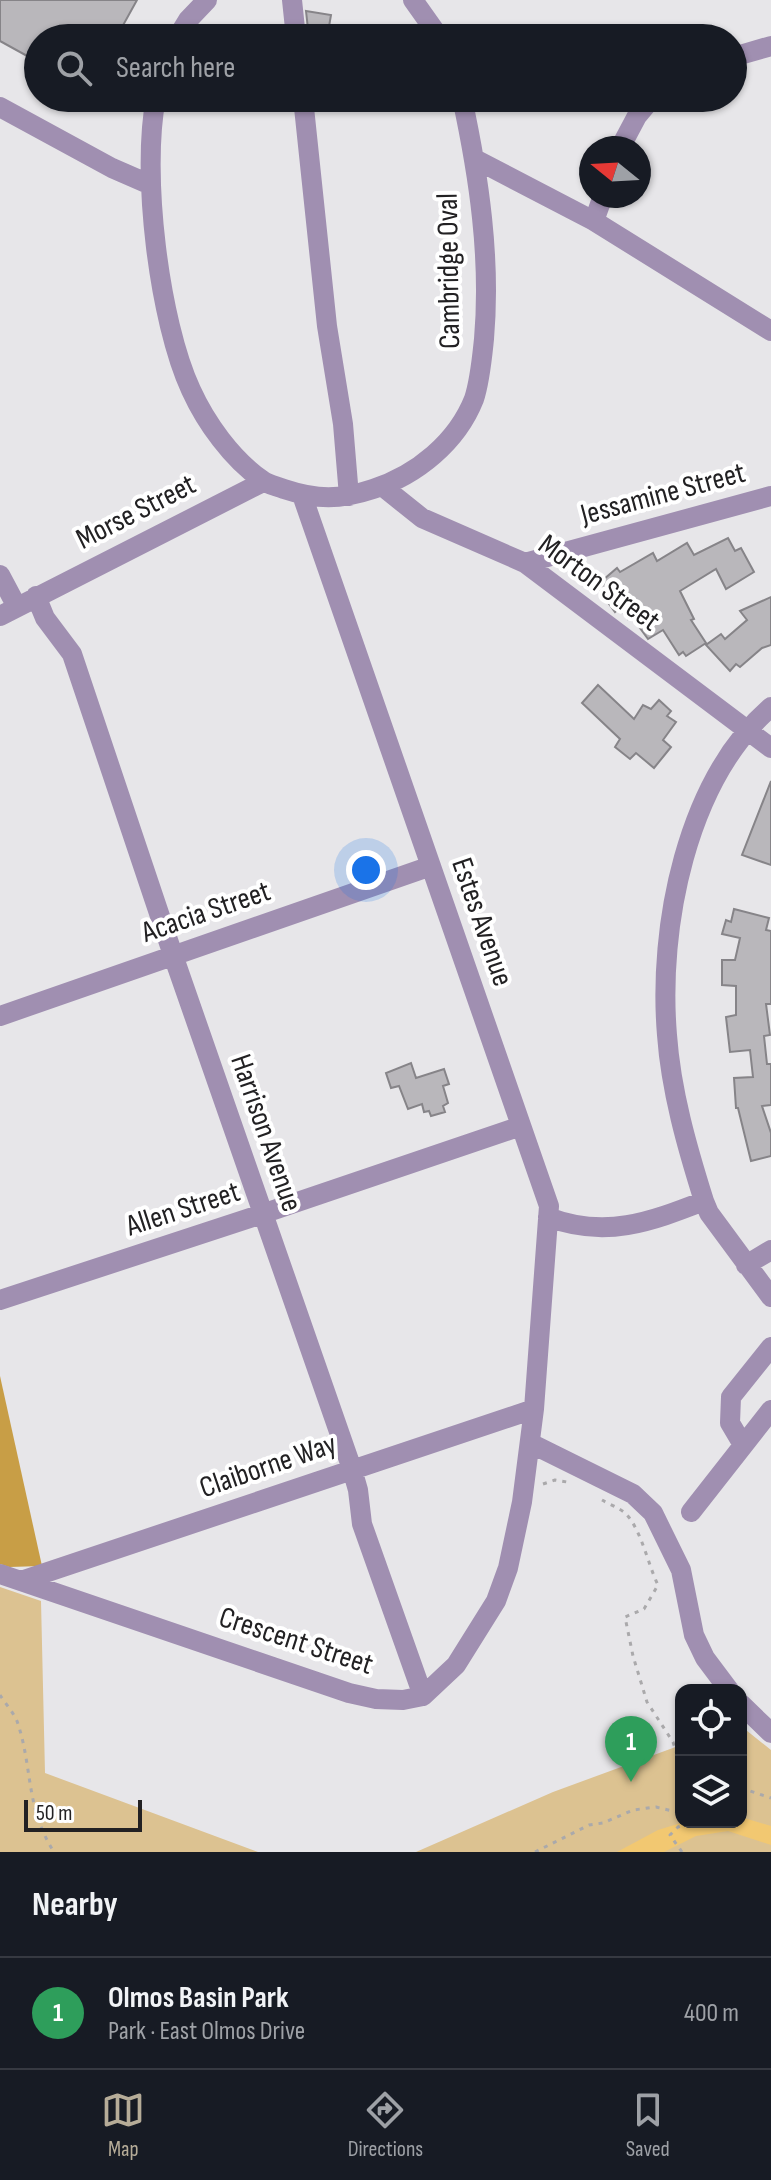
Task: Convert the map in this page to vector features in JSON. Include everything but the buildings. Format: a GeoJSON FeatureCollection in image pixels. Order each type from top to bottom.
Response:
{"type":"FeatureCollection","features":[{"type":"Feature","properties":{"kind":"street"},"geometry":{"type":"LineString","coordinates":[[186,24],[207,0]]}},
{"type":"Feature","properties":{"kind":"street"},"geometry":{"type":"LineString","coordinates":[[292,0],[295,24]]}},
{"type":"Feature","properties":{"kind":"street"},"geometry":{"type":"LineString","coordinates":[[413,0],[430,24]]}},
{"type":"Feature","properties":{"kind":"street"},"geometry":{"type":"LineString","coordinates":[[747,53],[771,46]]}},
{"type":"Feature","properties":{"kind":"street"},"geometry":{"type":"LineString","coordinates":[[0,107],[112,168],[151,185]]}},
{"type":"Feature","properties":{"kind":"street","name":"Cambridge Oval"},"geometry":{"type":"LineString","coordinates":[[155,112],[151,185],[158,263],[182,369],[203,413],[217,433],[235,456],[263,482],[302,495],[338,498],[382,486],[420,466],[439,451],[461,423],[474,398],[486,312],[484,235],[475,159],[465,112]]}},
{"type":"Feature","properties":{"kind":"street"},"geometry":{"type":"LineString","coordinates":[[304,112],[349,496]]}},
{"type":"Feature","properties":{"kind":"street"},"geometry":{"type":"LineString","coordinates":[[626,136],[640,112]]}},
{"type":"Feature","properties":{"kind":"street"},"geometry":{"type":"LineString","coordinates":[[475,159],[594,221],[771,331]]}},
{"type":"Feature","properties":{"kind":"street"},"geometry":{"type":"LineString","coordinates":[[594,221],[599,208]]}},
{"type":"Feature","properties":{"kind":"street"},"geometry":{"type":"LineString","coordinates":[[750,318],[771,312]]}},
{"type":"Feature","properties":{"kind":"street","name":"Morse Street"},"geometry":{"type":"LineString","coordinates":[[8,611],[263,482]]}},
{"type":"Feature","properties":{"kind":"street","name":"Morton Street"},"geometry":{"type":"LineString","coordinates":[[382,486],[422,518],[525,563],[771,748]]}},
{"type":"Feature","properties":{"kind":"street","name":"Estes Avenue"},"geometry":{"type":"LineString","coordinates":[[302,495],[549,1206],[548,1217]]}},
{"type":"Feature","properties":{"kind":"street","name":"Jessamine Street"},"geometry":{"type":"LineString","coordinates":[[525,563],[771,496]]}},
{"type":"Feature","properties":{"kind":"street"},"geometry":{"type":"LineString","coordinates":[[0,575],[8,611]]}},
{"type":"Feature","properties":{"kind":"street","name":"Harrison Avenue"},"geometry":{"type":"LineString","coordinates":[[36,596],[45,618],[72,654],[352,1469],[362,1524],[423,1696]]}},
{"type":"Feature","properties":{"kind":"street"},"geometry":{"type":"LineString","coordinates":[[771,707],[748,731],[706,796],[691,834],[673,907],[667,968],[667,1034],[673,1084],[704,1201],[709,1213],[771,1297]]}},
{"type":"Feature","properties":{"kind":"street","name":"Acacia Street"},"geometry":{"type":"LineString","coordinates":[[0,1016],[431,866]]}},
{"type":"Feature","properties":{"kind":"street","name":"Allen Street"},"geometry":{"type":"LineString","coordinates":[[0,1300],[521,1126]]}},
{"type":"Feature","properties":{"kind":"street"},"geometry":{"type":"LineString","coordinates":[[423,1696],[456,1665],[496,1601],[508,1568],[522,1502],[534,1409],[548,1217],[592,1228],[625,1226],[704,1201]]}},
{"type":"Feature","properties":{"kind":"street"},"geometry":{"type":"LineString","coordinates":[[746,1265],[771,1250]]}},
{"type":"Feature","properties":{"kind":"street"},"geometry":{"type":"LineString","coordinates":[[743,1445],[730,1423],[731,1397],[771,1347]]}},
{"type":"Feature","properties":{"kind":"street","name":"Claiborne Way"},"geometry":{"type":"LineString","coordinates":[[21,1581],[534,1409]]}},
{"type":"Feature","properties":{"kind":"street"},"geometry":{"type":"LineString","coordinates":[[691,1512],[771,1410]]}},
{"type":"Feature","properties":{"kind":"street"},"geometry":{"type":"LineString","coordinates":[[530,1443],[633,1494],[653,1513],[681,1570],[694,1635],[705,1658],[724,1684]]}},
{"type":"Feature","properties":{"kind":"street","name":"Crescent Street"},"geometry":{"type":"LineString","coordinates":[[0,1574],[349,1693],[376,1699],[403,1700],[423,1696]]}},
{"type":"Feature","properties":{"kind":"street"},"geometry":{"type":"LineString","coordinates":[[747,1710],[771,1733]]}},
{"type":"Feature","properties":{"kind":"path"},"geometry":{"type":"LineString","coordinates":[[522,1502],[544,1483],[555,1480],[576,1484]]}},
{"type":"Feature","properties":{"kind":"path"},"geometry":{"type":"LineString","coordinates":[[601,1500],[625,1513],[637,1529],[647,1564],[658,1585],[644,1609],[625,1617],[647,1702],[673,1742],[677,1756]]}},
{"type":"Feature","properties":{"kind":"path"},"geometry":{"type":"LineString","coordinates":[[0,1695],[16,1719],[34,1811],[43,1836],[54,1852]]}},
{"type":"Feature","properties":{"kind":"path"},"geometry":{"type":"LineString","coordinates":[[747,1790],[771,1798]]}},
{"type":"Feature","properties":{"kind":"path"},"geometry":{"type":"LineString","coordinates":[[535,1852],[589,1825],[603,1823],[633,1810],[656,1807],[675,1812]]}},
{"type":"Feature","properties":{"kind":"path"},"geometry":{"type":"LineString","coordinates":[[677,1828],[670,1835],[682,1852]]}},
{"type":"Feature","properties":{"kind":"shaded area"},"geometry":{"type":"Polygon","coordinates":[[[0,1376],[42,1566],[9,1567],[0,1564],[0,1376]]]}},
{"type":"Feature","properties":{"kind":"shaded area"},"geometry":{"type":"Polygon","coordinates":[[[0,1587],[41,1601],[45,1773],[258,1852],[0,1852],[0,1587]]]}},
{"type":"Feature","properties":{"kind":"shaded area"},"geometry":{"type":"Polygon","coordinates":[[[747,1731],[771,1750],[771,1852],[416,1852],[553,1792],[675,1747],[675,1828],[747,1828],[747,1731]]]}},
{"type":"Feature","properties":{"kind":"shaded area"},"geometry":{"type":"Polygon","coordinates":[[[747,1819],[771,1826],[771,1845],[728,1831],[696,1836],[664,1852],[617,1852],[658,1830],[675,1825],[675,1828],[747,1828],[747,1819]]]}},
{"type":"Feature","properties":{"kind":"place","name":"Olmos Basin Park"},"geometry":{"type":"Point","coordinates":[631,1782]}}]}
